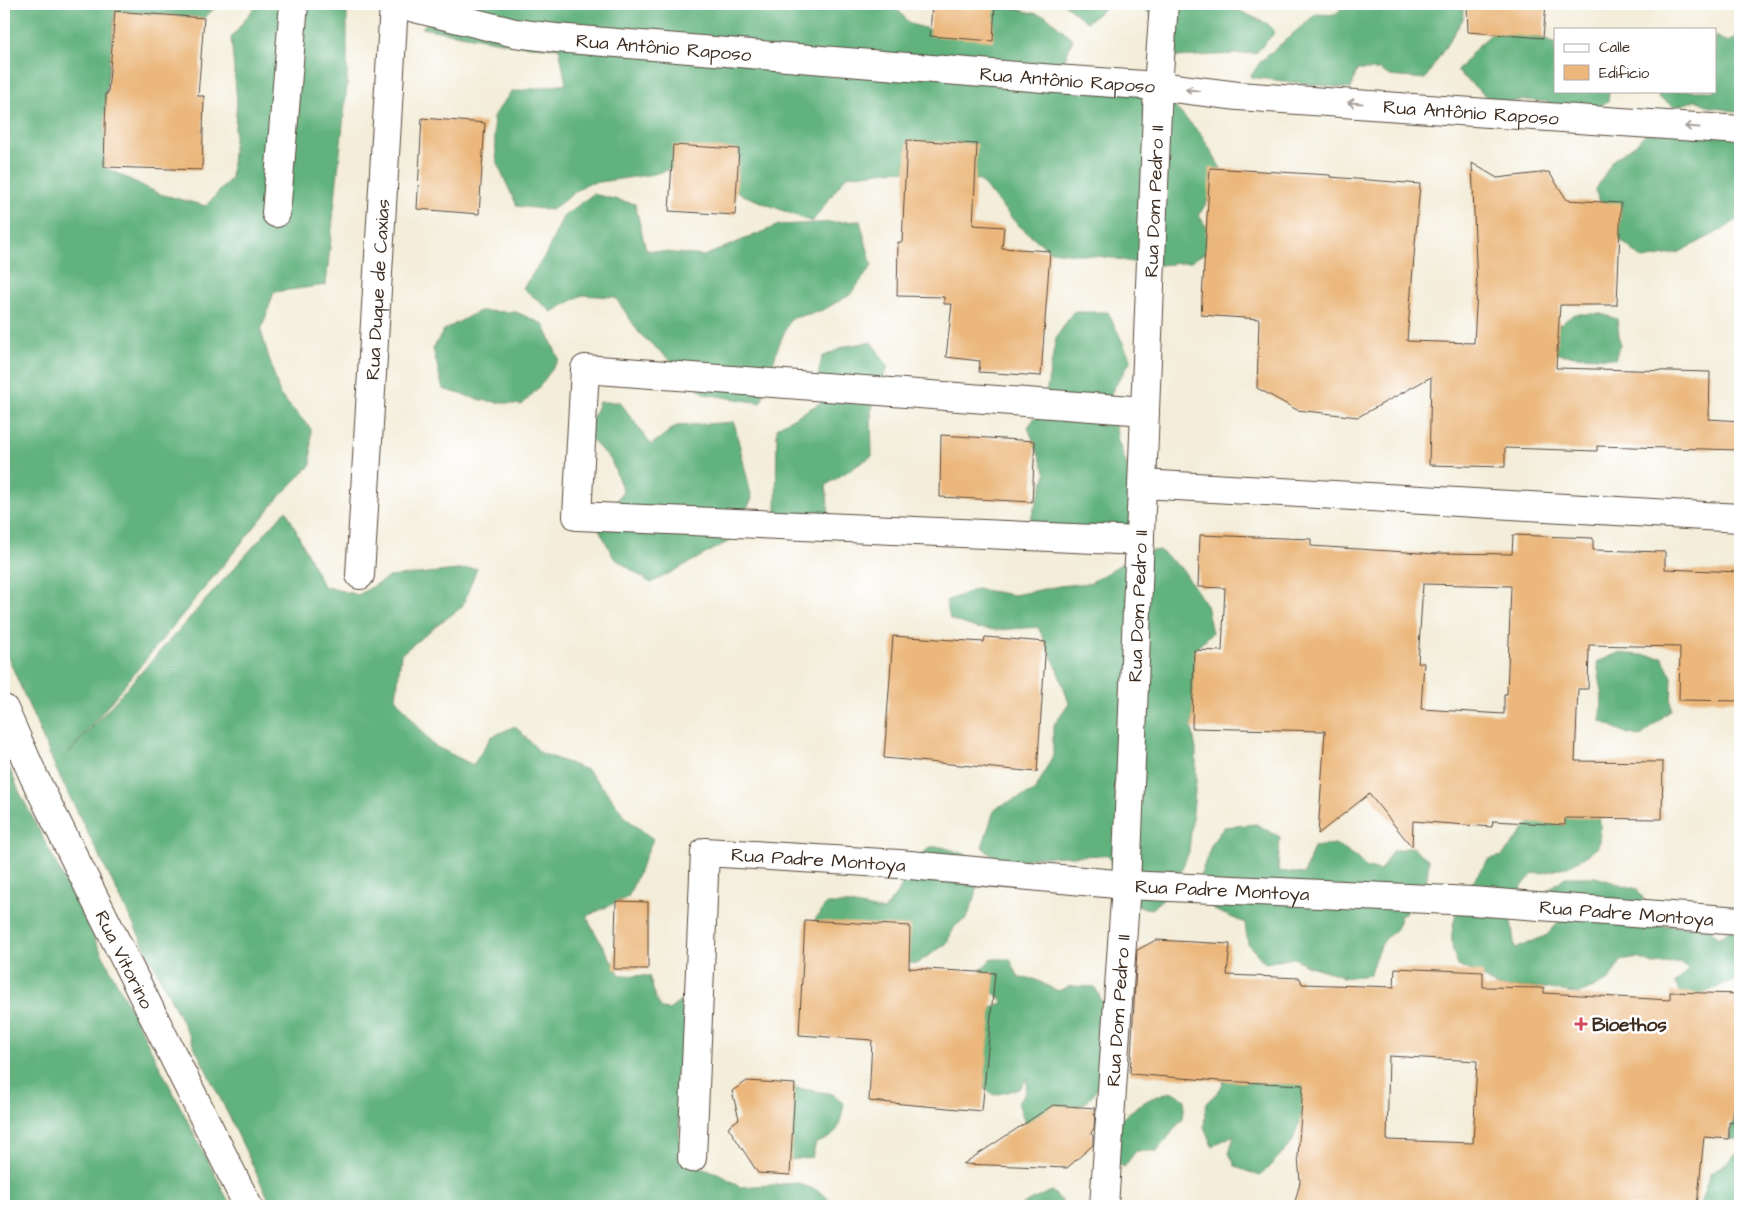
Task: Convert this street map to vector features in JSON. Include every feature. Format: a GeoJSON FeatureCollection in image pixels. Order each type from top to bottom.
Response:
{"type":"FeatureCollection","features":[{"type":"Feature","properties":{"kind":"street"},"geometry":{"type":"LineString","coordinates":[[276,213],[294,4]]}},
{"type":"Feature","properties":{"kind":"street","name":"Rua Antônio Raposo"},"geometry":{"type":"LineString","coordinates":[[396,4],[515,33],[556,38],[1158,86],[1238,96],[1740,130]]}},
{"type":"Feature","properties":{"kind":"street","name":"Rua Duque de Caxias"},"geometry":{"type":"LineString","coordinates":[[360,575],[396,4]]}},
{"type":"Feature","properties":{"kind":"street","name":"Rua Dom Pedro II"},"geometry":{"type":"LineString","coordinates":[[1104,1206],[1126,885],[1158,86],[1164,4]]}},
{"type":"Feature","properties":{"kind":"street"},"geometry":{"type":"LineString","coordinates":[[1140,541],[576,516],[584,369],[1145,411]]}},
{"type":"Feature","properties":{"kind":"street"},"geometry":{"type":"LineString","coordinates":[[1142,484],[1740,518]]}},
{"type":"Feature","properties":{"kind":"street","name":"Rua Vitorino"},"geometry":{"type":"LineString","coordinates":[[4,709],[34,778],[248,1206]]}},
{"type":"Feature","properties":{"kind":"street","name":"Rua Padre Montoya"},"geometry":{"type":"LineString","coordinates":[[692,1158],[705,852],[899,864],[1126,885],[1472,901],[1740,921]]}},
{"type":"Feature","properties":{"kind":"green space"},"geometry":{"type":"Polygon","coordinates":[[[4,4],[219,4],[204,18],[115,11],[106,93],[104,167],[160,194],[206,206],[231,178],[237,101],[231,38],[257,4],[347,4],[347,86],[326,285],[274,292],[261,331],[280,395],[311,429],[311,465],[280,496],[68,754],[286,510],[323,586],[358,595],[389,577],[477,568],[462,607],[401,654],[396,699],[433,745],[473,765],[491,737],[515,726],[541,753],[587,770],[607,792],[626,818],[653,839],[628,897],[587,916],[620,975],[649,976],[656,999],[662,1009],[669,1010],[683,999],[685,987],[695,984],[682,1063],[680,1107],[679,1135],[688,1165],[718,1173],[740,1187],[798,1183],[818,1191],[834,1202],[835,1206],[272,1206],[56,769],[4,648],[4,4]]]}},
{"type":"Feature","properties":{"kind":"green space"},"geometry":{"type":"Polygon","coordinates":[[[443,4],[893,4],[910,24],[961,38],[995,4],[1046,16],[1073,39],[1055,83],[1158,90],[1201,134],[1224,174],[1199,215],[1217,245],[1190,262],[1151,266],[1113,258],[1050,251],[1017,224],[979,180],[896,170],[846,176],[812,222],[743,195],[703,165],[674,168],[654,174],[586,184],[551,210],[517,206],[497,163],[493,117],[511,92],[566,84],[559,48],[517,45],[422,28],[443,4]]]}},
{"type":"Feature","properties":{"kind":"green space"},"geometry":{"type":"Polygon","coordinates":[[[1064,4],[1107,4],[1106,7],[1087,22],[1064,4]]]}},
{"type":"Feature","properties":{"kind":"green space"},"geometry":{"type":"Polygon","coordinates":[[[1142,4],[1225,4],[1268,24],[1275,32],[1256,53],[1175,57],[1162,31],[1142,4]]]}},
{"type":"Feature","properties":{"kind":"green space"},"geometry":{"type":"Polygon","coordinates":[[[1344,4],[1463,4],[1463,19],[1425,79],[1390,76],[1380,70],[1357,70],[1351,89],[1250,77],[1261,61],[1316,14],[1336,15],[1344,4]]]}},
{"type":"Feature","properties":{"kind":"green space"},"geometry":{"type":"Polygon","coordinates":[[[1495,31],[1541,38],[1554,42],[1554,92],[1609,92],[1608,101],[1585,116],[1567,115],[1547,102],[1528,100],[1510,102],[1488,98],[1457,71],[1479,45],[1495,31]]]}},
{"type":"Feature","properties":{"kind":"green space"},"geometry":{"type":"Polygon","coordinates":[[[1716,36],[1727,42],[1740,37],[1740,112],[1711,107],[1696,100],[1675,107],[1658,97],[1659,92],[1716,92],[1716,36]]]}},
{"type":"Feature","properties":{"kind":"green space"},"geometry":{"type":"Polygon","coordinates":[[[1740,120],[1740,217],[1727,227],[1678,253],[1643,259],[1619,239],[1595,191],[1613,160],[1635,145],[1645,134],[1740,120]]]}},
{"type":"Feature","properties":{"kind":"green space"},"geometry":{"type":"Polygon","coordinates":[[[593,194],[635,204],[646,250],[704,256],[779,225],[860,221],[872,266],[850,295],[823,310],[790,319],[778,347],[761,403],[704,394],[677,366],[640,334],[615,297],[582,295],[552,312],[523,288],[546,254],[563,217],[593,194]]]}},
{"type":"Feature","properties":{"kind":"green space"},"geometry":{"type":"Polygon","coordinates":[[[479,311],[516,312],[543,324],[559,359],[540,386],[522,405],[481,400],[443,389],[433,349],[444,330],[479,311]]]}},
{"type":"Feature","properties":{"kind":"green space"},"geometry":{"type":"Polygon","coordinates":[[[1073,312],[1108,312],[1131,360],[1111,393],[1118,441],[1140,501],[1121,542],[1028,527],[1046,474],[1028,427],[1044,405],[1056,338],[1073,312]]]}},
{"type":"Feature","properties":{"kind":"green space"},"geometry":{"type":"Polygon","coordinates":[[[1575,314],[1601,314],[1617,319],[1620,344],[1615,359],[1555,353],[1550,331],[1575,314]]]}},
{"type":"Feature","properties":{"kind":"green space"},"geometry":{"type":"Polygon","coordinates":[[[871,342],[888,366],[871,412],[872,456],[826,485],[829,516],[776,518],[777,427],[822,402],[817,381],[822,357],[846,346],[871,342]]]}},
{"type":"Feature","properties":{"kind":"green space"},"geometry":{"type":"Polygon","coordinates":[[[599,402],[620,402],[651,445],[676,426],[734,422],[752,499],[728,542],[651,583],[614,558],[599,529],[623,491],[611,460],[586,434],[599,402]]]}},
{"type":"Feature","properties":{"kind":"green space"},"geometry":{"type":"Polygon","coordinates":[[[1159,550],[1183,570],[1206,605],[1212,633],[1194,651],[1192,727],[1196,750],[1196,782],[1189,852],[1172,891],[1151,909],[1124,904],[1109,855],[1037,857],[1002,865],[982,847],[995,808],[1035,791],[1053,755],[1053,726],[1069,703],[1056,666],[1038,627],[998,630],[976,628],[950,619],[946,601],[977,589],[1014,595],[1059,586],[1090,583],[1139,553],[1159,550]]]}},
{"type":"Feature","properties":{"kind":"green space"},"geometry":{"type":"Polygon","coordinates":[[[1618,653],[1662,657],[1672,677],[1671,710],[1641,736],[1628,734],[1601,721],[1602,692],[1597,662],[1618,653]]]}},
{"type":"Feature","properties":{"kind":"green space"},"geometry":{"type":"Polygon","coordinates":[[[4,755],[19,791],[231,1206],[4,1206],[4,755]]]}},
{"type":"Feature","properties":{"kind":"green space"},"geometry":{"type":"Polygon","coordinates":[[[1558,807],[1598,813],[1601,827],[1598,847],[1568,866],[1533,874],[1522,886],[1510,914],[1515,949],[1547,935],[1559,922],[1550,889],[1565,877],[1595,877],[1637,889],[1650,909],[1645,933],[1649,925],[1708,927],[1718,938],[1740,921],[1740,979],[1695,996],[1680,993],[1675,983],[1690,969],[1680,962],[1653,964],[1638,958],[1621,961],[1609,980],[1580,994],[1544,988],[1497,987],[1476,972],[1458,966],[1452,943],[1454,920],[1463,898],[1475,878],[1489,859],[1502,856],[1530,823],[1558,807]]]}},
{"type":"Feature","properties":{"kind":"green space"},"geometry":{"type":"Polygon","coordinates":[[[1256,824],[1280,837],[1278,871],[1304,874],[1314,847],[1335,844],[1356,857],[1365,867],[1380,871],[1392,851],[1412,847],[1429,860],[1426,885],[1413,906],[1400,917],[1395,930],[1382,944],[1376,955],[1370,975],[1341,978],[1343,976],[1307,965],[1294,958],[1265,963],[1248,944],[1245,923],[1214,910],[1197,885],[1212,843],[1224,827],[1256,824]]]}},
{"type":"Feature","properties":{"kind":"green space"},"geometry":{"type":"Polygon","coordinates":[[[930,847],[942,847],[968,855],[978,874],[976,895],[967,918],[955,926],[946,944],[916,964],[897,960],[810,927],[826,904],[850,904],[884,911],[900,889],[907,867],[930,847]]]}},
{"type":"Feature","properties":{"kind":"green space"},"geometry":{"type":"Polygon","coordinates":[[[991,959],[1010,959],[1019,978],[1034,979],[1058,991],[1071,986],[1095,987],[1107,1012],[1107,1075],[1087,1102],[1028,1131],[1018,1103],[1025,1093],[1028,1078],[1019,1089],[994,1095],[981,1086],[978,1015],[1004,1002],[988,988],[981,970],[991,959]]]}},
{"type":"Feature","properties":{"kind":"green space"},"geometry":{"type":"Polygon","coordinates":[[[1305,1064],[1317,1135],[1299,1123],[1292,1143],[1260,1176],[1236,1167],[1229,1153],[1234,1135],[1212,1146],[1204,1127],[1206,1103],[1221,1088],[1225,1067],[1305,1064]]]}},
{"type":"Feature","properties":{"kind":"green space"},"geometry":{"type":"Polygon","coordinates":[[[785,1086],[833,1094],[844,1104],[837,1130],[830,1137],[816,1143],[812,1157],[776,1162],[785,1086]]]}},
{"type":"Feature","properties":{"kind":"green space"},"geometry":{"type":"Polygon","coordinates":[[[1174,1092],[1185,1100],[1183,1118],[1157,1151],[1136,1151],[1124,1167],[1114,1164],[1114,1126],[1127,1114],[1149,1099],[1174,1092]]]}},
{"type":"Feature","properties":{"kind":"green space"},"geometry":{"type":"Polygon","coordinates":[[[1740,1095],[1740,1139],[1729,1139],[1733,1123],[1735,1098],[1740,1095]]]}},
{"type":"Feature","properties":{"kind":"green space"},"geometry":{"type":"Polygon","coordinates":[[[1740,1149],[1740,1206],[1699,1206],[1710,1174],[1729,1161],[1740,1149]]]}},
{"type":"Feature","properties":{"kind":"green space"},"geometry":{"type":"Polygon","coordinates":[[[1052,1191],[1066,1206],[1020,1206],[1040,1196],[1052,1191]]]}},
{"type":"Feature","properties":{"kind":"building"},"geometry":{"type":"Polygon","coordinates":[[[932,4],[995,4],[993,41],[930,36],[932,4]]]}},
{"type":"Feature","properties":{"kind":"building"},"geometry":{"type":"Polygon","coordinates":[[[1467,4],[1546,4],[1543,38],[1468,32],[1467,4]]]}},
{"type":"Feature","properties":{"kind":"building"},"geometry":{"type":"Polygon","coordinates":[[[115,11],[204,18],[198,96],[204,96],[202,170],[104,167],[106,93],[108,93],[115,11]]]}},
{"type":"Feature","properties":{"kind":"building"},"geometry":{"type":"Polygon","coordinates":[[[422,118],[485,123],[479,214],[417,209],[422,118]]]}},
{"type":"Feature","properties":{"kind":"building"},"geometry":{"type":"Polygon","coordinates":[[[907,140],[977,144],[973,225],[1004,227],[1002,248],[1050,251],[1041,376],[979,372],[980,361],[946,357],[952,304],[944,304],[944,297],[897,296],[898,242],[902,242],[907,140]]]}},
{"type":"Feature","properties":{"kind":"building"},"geometry":{"type":"Polygon","coordinates":[[[673,145],[739,149],[735,215],[669,211],[673,145]]]}},
{"type":"Feature","properties":{"kind":"building"},"geometry":{"type":"Polygon","coordinates":[[[1472,163],[1497,178],[1549,172],[1567,200],[1621,203],[1617,305],[1560,305],[1556,368],[1710,372],[1709,419],[1740,421],[1740,450],[1597,446],[1597,451],[1505,448],[1505,467],[1429,465],[1431,377],[1358,417],[1297,410],[1257,388],[1259,319],[1201,315],[1210,168],[1330,175],[1330,177],[1420,184],[1407,341],[1474,343],[1477,289],[1472,163]]]}},
{"type":"Feature","properties":{"kind":"building"},"geometry":{"type":"Polygon","coordinates":[[[941,435],[1035,441],[1032,502],[940,497],[941,435]]]}},
{"type":"Feature","properties":{"kind":"building"},"geometry":{"type":"Polygon","coordinates":[[[1200,535],[1311,539],[1311,546],[1437,554],[1512,554],[1513,535],[1593,538],[1593,550],[1665,552],[1665,569],[1740,572],[1740,701],[1679,700],[1680,647],[1589,645],[1588,689],[1578,689],[1575,761],[1663,762],[1662,819],[1565,818],[1565,825],[1493,821],[1492,827],[1413,821],[1412,847],[1369,794],[1318,834],[1325,731],[1192,728],[1194,650],[1222,651],[1225,588],[1198,587],[1200,535]],[[1423,584],[1418,663],[1424,663],[1421,709],[1504,714],[1504,694],[1507,694],[1511,586],[1423,584]]]}},
{"type":"Feature","properties":{"kind":"building"},"geometry":{"type":"Polygon","coordinates":[[[893,636],[984,642],[985,637],[1046,642],[1037,772],[884,758],[893,636]]]}},
{"type":"Feature","properties":{"kind":"building"},"geometry":{"type":"Polygon","coordinates":[[[616,901],[648,902],[648,969],[614,969],[616,901]]]}},
{"type":"Feature","properties":{"kind":"building"},"geometry":{"type":"Polygon","coordinates":[[[805,920],[910,926],[909,968],[995,973],[982,1111],[869,1101],[872,1040],[799,1035],[805,920]]]}},
{"type":"Feature","properties":{"kind":"building"},"geometry":{"type":"Polygon","coordinates":[[[1156,940],[1230,944],[1227,975],[1300,978],[1302,984],[1394,987],[1395,968],[1483,972],[1483,987],[1544,988],[1544,993],[1670,1000],[1670,992],[1740,994],[1740,1086],[1736,1086],[1733,1123],[1729,1122],[1729,1139],[1704,1137],[1697,1206],[1294,1206],[1300,1182],[1298,1156],[1303,1085],[1130,1074],[1137,950],[1156,940]],[[1389,1056],[1387,1140],[1473,1143],[1477,1061],[1389,1056]]]}},
{"type":"Feature","properties":{"kind":"building"},"geometry":{"type":"Polygon","coordinates":[[[747,1081],[795,1084],[790,1175],[758,1173],[728,1127],[739,1119],[732,1091],[747,1081]]]}},
{"type":"Feature","properties":{"kind":"building"},"geometry":{"type":"Polygon","coordinates":[[[1053,1105],[1095,1108],[1094,1128],[1091,1133],[1093,1145],[1067,1168],[963,1164],[1053,1105]]]}},
{"type":"Feature","properties":{"kind":"place","name":"Bioethos"},"geometry":{"type":"Point","coordinates":[1581,1024]}}]}
